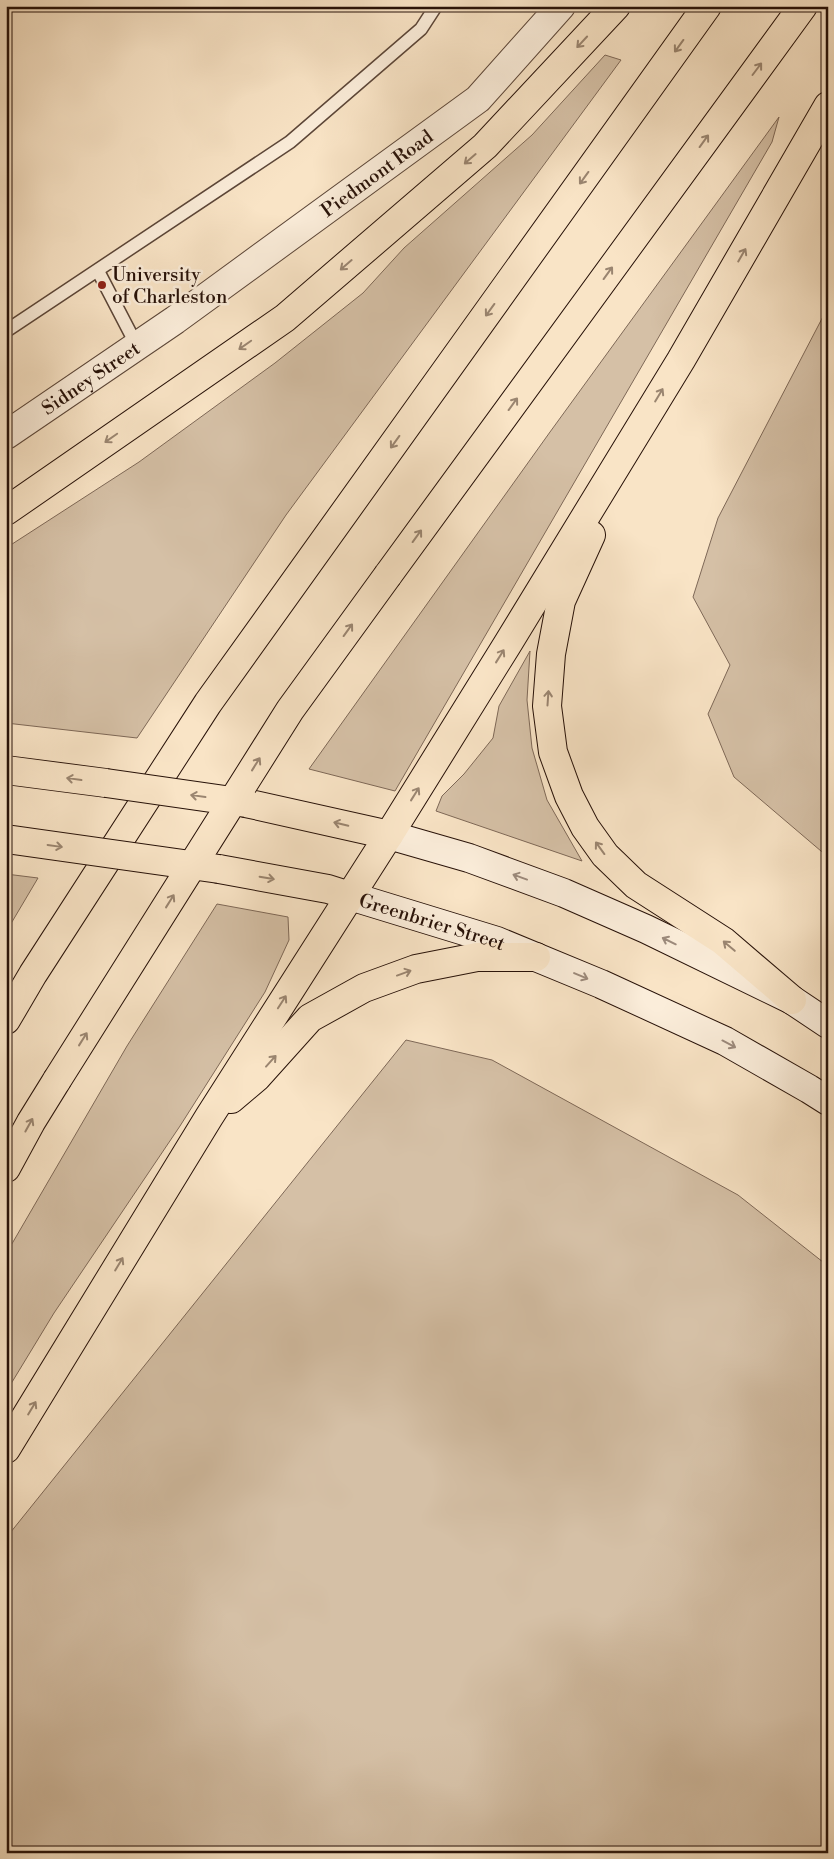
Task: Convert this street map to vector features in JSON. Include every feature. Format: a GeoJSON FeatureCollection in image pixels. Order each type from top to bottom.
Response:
{"type":"FeatureCollection","features":[{"type":"Feature","properties":{"kind":"main road","name":"Piedmont Road"},"geometry":{"type":"LineString","coordinates":[[175,320],[478,98],[561,6]]}},
{"type":"Feature","properties":{"kind":"main road"},"geometry":{"type":"LineString","coordinates":[[6,511],[285,318],[485,146],[616,6]]}},
{"type":"Feature","properties":{"kind":"main road"},"geometry":{"type":"LineString","coordinates":[[6,1020],[33,974],[208,703],[707,6]]}},
{"type":"Feature","properties":{"kind":"main road"},"geometry":{"type":"LineString","coordinates":[[6,1168],[31,1122],[290,710],[804,6]]}},
{"type":"Feature","properties":{"kind":"main road"},"geometry":{"type":"LineString","coordinates":[[6,1449],[209,1117],[389,835],[634,437],[681,360],[828,106]]}},
{"type":"Feature","properties":{"kind":"main road","name":"Sidney Street"},"geometry":{"type":"LineString","coordinates":[[6,435],[175,320]]}},
{"type":"Feature","properties":{"kind":"main road"},"geometry":{"type":"LineString","coordinates":[[634,437],[561,602],[551,654],[547,706],[553,752],[569,796],[584,827],[605,855],[636,885],[724,941],[792,1000],[828,1024]]}},
{"type":"Feature","properties":{"kind":"main road"},"geometry":{"type":"LineString","coordinates":[[6,770],[246,803],[389,835],[469,858],[564,893],[646,929],[792,1000]]}},
{"type":"Feature","properties":{"kind":"main road","name":"Greenbrier Street"},"geometry":{"type":"LineString","coordinates":[[6,839],[220,869],[328,889],[497,941],[601,984],[725,1041],[809,1088],[828,1101]]}},
{"type":"Feature","properties":{"kind":"main road"},"geometry":{"type":"LineString","coordinates":[[209,1117],[257,1077],[310,1018],[364,988],[416,968],[477,956],[536,957]]}},
{"type":"Feature","properties":{"kind":"lane"},"geometry":{"type":"LineString","coordinates":[[6,331],[290,142],[420,28],[436,6]]}},
{"type":"Feature","properties":{"kind":"lane"},"geometry":{"type":"LineString","coordinates":[[98,271],[137,346]]}},
{"type":"Feature","properties":{"kind":"shaded area"},"geometry":{"type":"Polygon","coordinates":[[[605,55],[621,60],[286,515],[137,738],[6,723],[6,548],[139,462],[275,363],[363,293],[404,248],[532,135],[605,55]]]}},
{"type":"Feature","properties":{"kind":"shaded area"},"geometry":{"type":"Polygon","coordinates":[[[779,117],[772,142],[395,791],[309,769],[550,432],[779,117]]]}},
{"type":"Feature","properties":{"kind":"shaded area"},"geometry":{"type":"Polygon","coordinates":[[[828,307],[828,857],[734,777],[708,714],[730,665],[693,597],[718,518],[828,307]]]}},
{"type":"Feature","properties":{"kind":"shaded area"},"geometry":{"type":"Polygon","coordinates":[[[530,651],[527,700],[532,748],[547,800],[582,861],[436,811],[442,796],[464,774],[493,738],[499,706],[530,651]]]}},
{"type":"Feature","properties":{"kind":"shaded area"},"geometry":{"type":"Polygon","coordinates":[[[6,874],[38,878],[6,932],[6,874]]]}},
{"type":"Feature","properties":{"kind":"shaded area"},"geometry":{"type":"Polygon","coordinates":[[[217,904],[288,917],[289,940],[265,992],[180,1126],[54,1313],[6,1392],[6,1254],[127,1046],[217,904]]]}},
{"type":"Feature","properties":{"kind":"shaded area"},"geometry":{"type":"Polygon","coordinates":[[[406,1040],[492,1060],[738,1195],[828,1266],[828,1853],[6,1853],[6,1538],[406,1040]]]}},
{"type":"Feature","properties":{"kind":"place","name":"University of Charleston"},"geometry":{"type":"Point","coordinates":[102,285]}}]}
